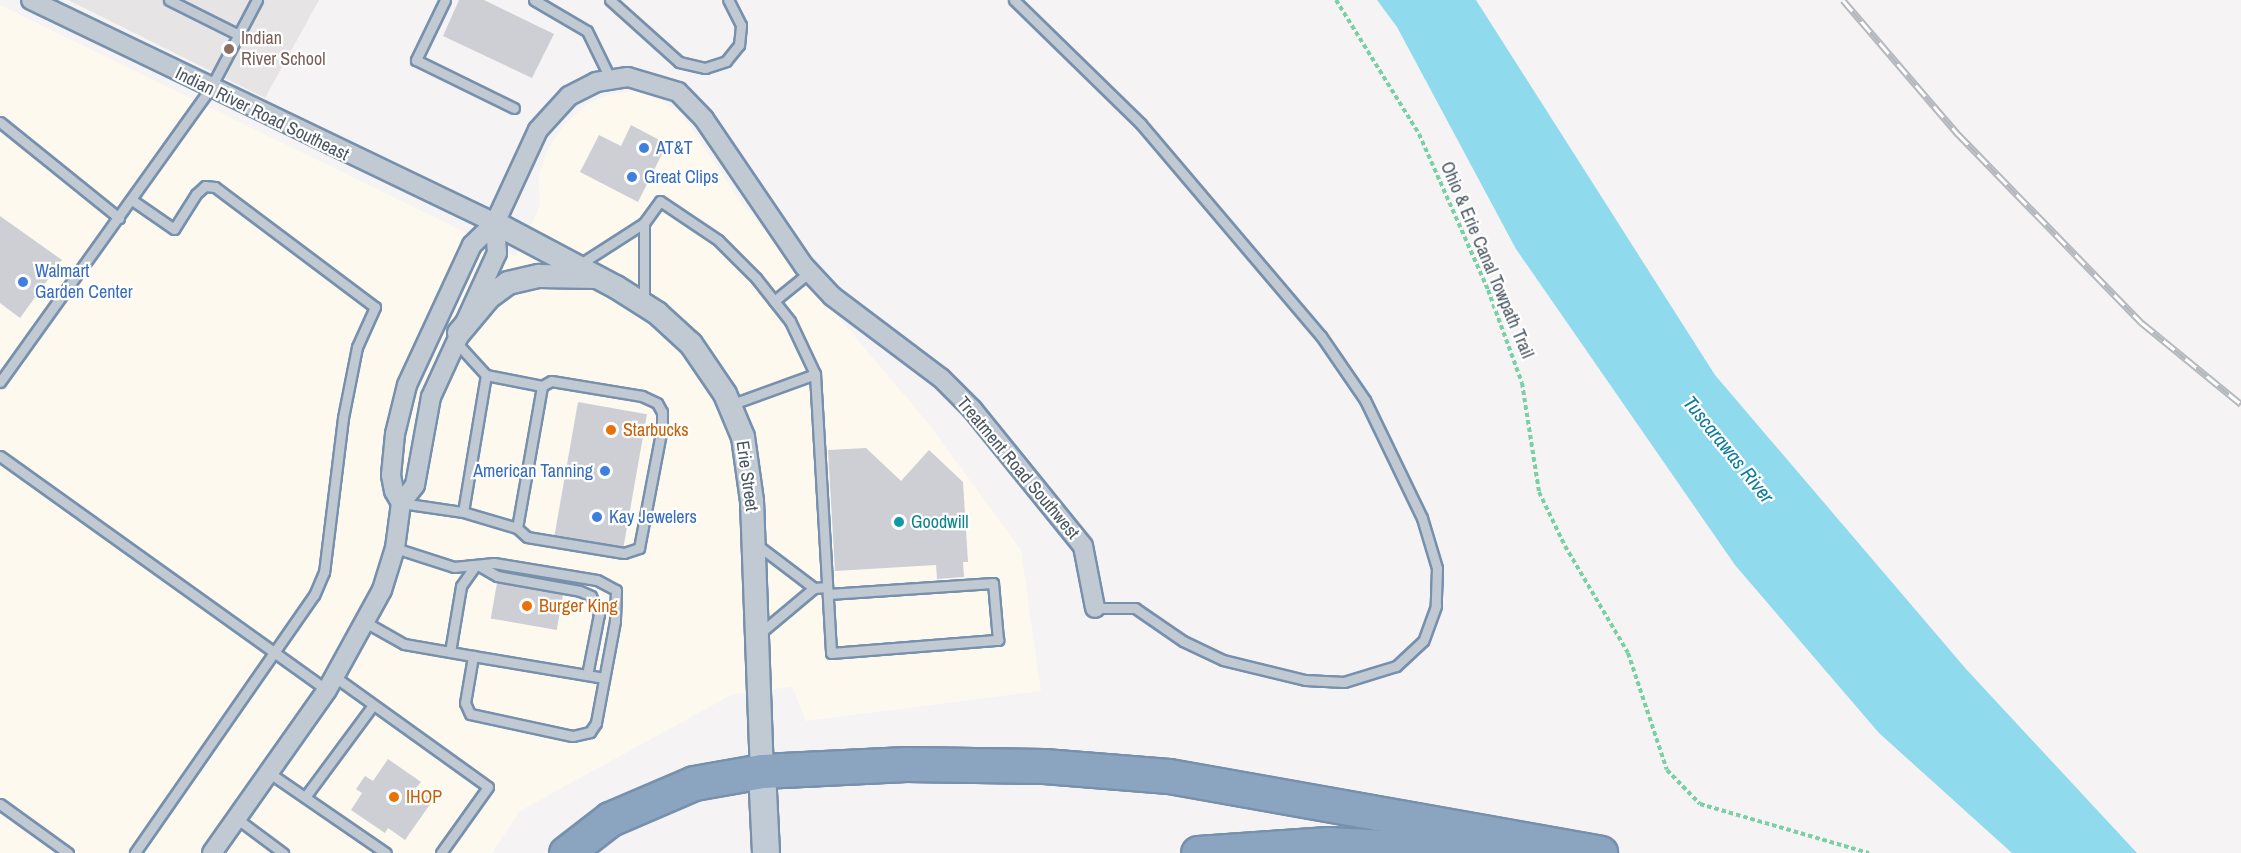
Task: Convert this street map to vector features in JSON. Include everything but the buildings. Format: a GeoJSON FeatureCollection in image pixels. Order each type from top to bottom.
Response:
{"type":"FeatureCollection","features":[{"type":"Feature","properties":{"kind":"highway"},"geometry":{"type":"LineString","coordinates":[[566,853],[610,819],[646,800],[694,783],[762,771],[906,764],[1044,765],[1169,776],[1600,853]]}},
{"type":"Feature","properties":{"kind":"highway"},"geometry":{"type":"LineString","coordinates":[[1198,853],[1328,844],[1507,853]]}},
{"type":"Feature","properties":{"kind":"main road","name":"Erie Street"},"geometry":{"type":"LineString","coordinates":[[762,771],[766,853]]}},
{"type":"Feature","properties":{"kind":"street","name":"Indian River Road Southeast"},"geometry":{"type":"LineString","coordinates":[[31,0],[210,89],[495,224]]}},
{"type":"Feature","properties":{"kind":"street","name":"Treatment Road Southwest"},"geometry":{"type":"LineString","coordinates":[[495,224],[548,115],[569,96],[610,78],[644,79],[678,92],[692,103],[810,272],[832,296],[941,378],[972,409],[1083,546],[1095,608]]}},
{"type":"Feature","properties":{"kind":"street","name":"Erie Street"},"geometry":{"type":"LineString","coordinates":[[495,224],[644,304],[691,344],[730,405],[747,454],[759,634],[762,771]]}},
{"type":"Feature","properties":{"kind":"street"},"geometry":{"type":"LineString","coordinates":[[212,853],[331,683],[386,579],[395,548],[401,503],[415,485],[426,412],[457,337],[497,253],[495,224]]}},
{"type":"Feature","properties":{"kind":"street"},"geometry":{"type":"LineString","coordinates":[[401,503],[394,491],[391,475],[395,434],[407,386],[472,245],[495,224]]}},
{"type":"Feature","properties":{"kind":"street"},"geometry":{"type":"LineString","coordinates":[[457,337],[489,297],[508,283],[539,276],[599,278]]}},
{"type":"Feature","properties":{"kind":"lane"},"geometry":{"type":"LineString","coordinates":[[169,0],[237,34]]}},
{"type":"Feature","properties":{"kind":"lane"},"geometry":{"type":"LineString","coordinates":[[0,382],[210,89],[237,34],[257,0]]}},
{"type":"Feature","properties":{"kind":"lane"},"geometry":{"type":"LineString","coordinates":[[445,0],[416,60],[514,108]]}},
{"type":"Feature","properties":{"kind":"lane"},"geometry":{"type":"LineString","coordinates":[[534,0],[587,31],[610,78]]}},
{"type":"Feature","properties":{"kind":"lane"},"geometry":{"type":"LineString","coordinates":[[610,0],[679,62],[705,68],[726,61],[739,45],[741,25],[728,0]]}},
{"type":"Feature","properties":{"kind":"lane","name":"Treatment Road Southwest"},"geometry":{"type":"LineString","coordinates":[[1014,0],[1141,124],[1321,336],[1365,400],[1422,518],[1437,568],[1436,606],[1423,641],[1395,666],[1344,682],[1305,680],[1223,660],[1183,641],[1135,608],[1095,608]]}},
{"type":"Feature","properties":{"kind":"lane"},"geometry":{"type":"LineString","coordinates":[[0,122],[119,218]]}},
{"type":"Feature","properties":{"kind":"lane"},"geometry":{"type":"LineString","coordinates":[[132,200],[174,229],[196,194],[205,186],[215,187],[375,307],[357,347],[343,418],[324,572],[314,595],[135,853]]}},
{"type":"Feature","properties":{"kind":"lane"},"geometry":{"type":"LineString","coordinates":[[577,266],[644,223],[660,201],[685,215],[718,240],[774,301],[805,346],[814,374],[828,591],[831,653],[998,640],[993,583],[828,591],[814,588],[754,543]]}},
{"type":"Feature","properties":{"kind":"lane"},"geometry":{"type":"LineString","coordinates":[[644,223],[644,304]]}},
{"type":"Feature","properties":{"kind":"lane"},"geometry":{"type":"LineString","coordinates":[[774,301],[810,272]]}},
{"type":"Feature","properties":{"kind":"lane"},"geometry":{"type":"LineString","coordinates":[[401,503],[463,512],[517,528],[527,537],[631,553],[639,548],[662,427],[658,405],[642,396],[552,381],[542,386],[486,375],[457,337]]}},
{"type":"Feature","properties":{"kind":"lane"},"geometry":{"type":"LineString","coordinates":[[730,405],[814,374]]}},
{"type":"Feature","properties":{"kind":"lane"},"geometry":{"type":"LineString","coordinates":[[463,512],[486,375]]}},
{"type":"Feature","properties":{"kind":"lane"},"geometry":{"type":"LineString","coordinates":[[517,528],[542,386]]}},
{"type":"Feature","properties":{"kind":"lane"},"geometry":{"type":"LineString","coordinates":[[0,456],[274,653],[373,705],[488,787],[441,853]]}},
{"type":"Feature","properties":{"kind":"lane"},"geometry":{"type":"LineString","coordinates":[[395,548],[454,567],[494,563],[590,578],[614,587],[618,600],[604,678],[595,726],[587,734],[572,736],[470,714],[465,703],[473,656]]}},
{"type":"Feature","properties":{"kind":"lane"},"geometry":{"type":"LineString","coordinates":[[450,652],[461,586],[478,565]]}},
{"type":"Feature","properties":{"kind":"lane"},"geometry":{"type":"LineString","coordinates":[[478,565],[497,576],[580,591],[591,596],[599,614],[587,675]]}},
{"type":"Feature","properties":{"kind":"lane"},"geometry":{"type":"LineString","coordinates":[[759,634],[814,588]]}},
{"type":"Feature","properties":{"kind":"lane"},"geometry":{"type":"LineString","coordinates":[[365,622],[404,644],[604,678]]}},
{"type":"Feature","properties":{"kind":"lane"},"geometry":{"type":"LineString","coordinates":[[305,797],[373,705]]}},
{"type":"Feature","properties":{"kind":"lane"},"geometry":{"type":"LineString","coordinates":[[268,772],[386,853]]}},
{"type":"Feature","properties":{"kind":"lane"},"geometry":{"type":"LineString","coordinates":[[0,804],[68,853]]}},
{"type":"Feature","properties":{"kind":"lane"},"geometry":{"type":"LineString","coordinates":[[236,818],[280,852]]}},
{"type":"Feature","properties":{"kind":"path","name":"Ohio & Erie Canal Towpath Trail"},"geometry":{"type":"LineString","coordinates":[[1336,0],[1419,134],[1492,299],[1522,383],[1539,492],[1565,546],[1628,653],[1667,770],[1700,804],[1869,853]]}},
{"type":"Feature","properties":{"kind":"shaded area","name":"Indian River School"},"geometry":{"type":"Polygon","coordinates":[[[68,0],[319,0],[265,98],[68,0]]]}},
{"type":"Feature","properties":{"kind":"shaded area"},"geometry":{"type":"Polygon","coordinates":[[[0,5],[516,257],[540,205],[538,177],[549,147],[565,124],[587,104],[608,95],[635,91],[660,100],[682,114],[740,201],[928,423],[1021,550],[1041,691],[806,721],[792,687],[733,694],[520,811],[492,853],[0,853],[0,5]]]}},
{"type":"Feature","properties":{"kind":"water","name":"Tuscarawas River"},"geometry":{"type":"Polygon","coordinates":[[[1377,0],[1476,0],[1715,375],[1966,669],[2137,853],[2012,853],[1879,733],[1735,565],[1516,249],[1397,27],[1377,0]]]}},
{"type":"Feature","properties":{"kind":"railway"},"geometry":{"type":"LineString","coordinates":[[1843,0],[1958,134],[2142,323],[2241,404]]}},
{"type":"Feature","properties":{"kind":"place","name":"Indian River School"},"geometry":{"type":"Point","coordinates":[229,49]}},
{"type":"Feature","properties":{"kind":"place","name":"AT&T"},"geometry":{"type":"Point","coordinates":[644,148]}},
{"type":"Feature","properties":{"kind":"place","name":"Great Clips"},"geometry":{"type":"Point","coordinates":[632,177]}},
{"type":"Feature","properties":{"kind":"place","name":"Walmart Garden Center"},"geometry":{"type":"Point","coordinates":[23,282]}},
{"type":"Feature","properties":{"kind":"place","name":"Starbucks"},"geometry":{"type":"Point","coordinates":[611,430]}},
{"type":"Feature","properties":{"kind":"place","name":"American Tanning"},"geometry":{"type":"Point","coordinates":[605,471]}},
{"type":"Feature","properties":{"kind":"place","name":"Kay Jewelers"},"geometry":{"type":"Point","coordinates":[597,517]}},
{"type":"Feature","properties":{"kind":"place","name":"Goodwill"},"geometry":{"type":"Point","coordinates":[899,522]}},
{"type":"Feature","properties":{"kind":"place","name":"Burger King"},"geometry":{"type":"Point","coordinates":[527,606]}},
{"type":"Feature","properties":{"kind":"place","name":"IHOP"},"geometry":{"type":"Point","coordinates":[394,797]}}]}
